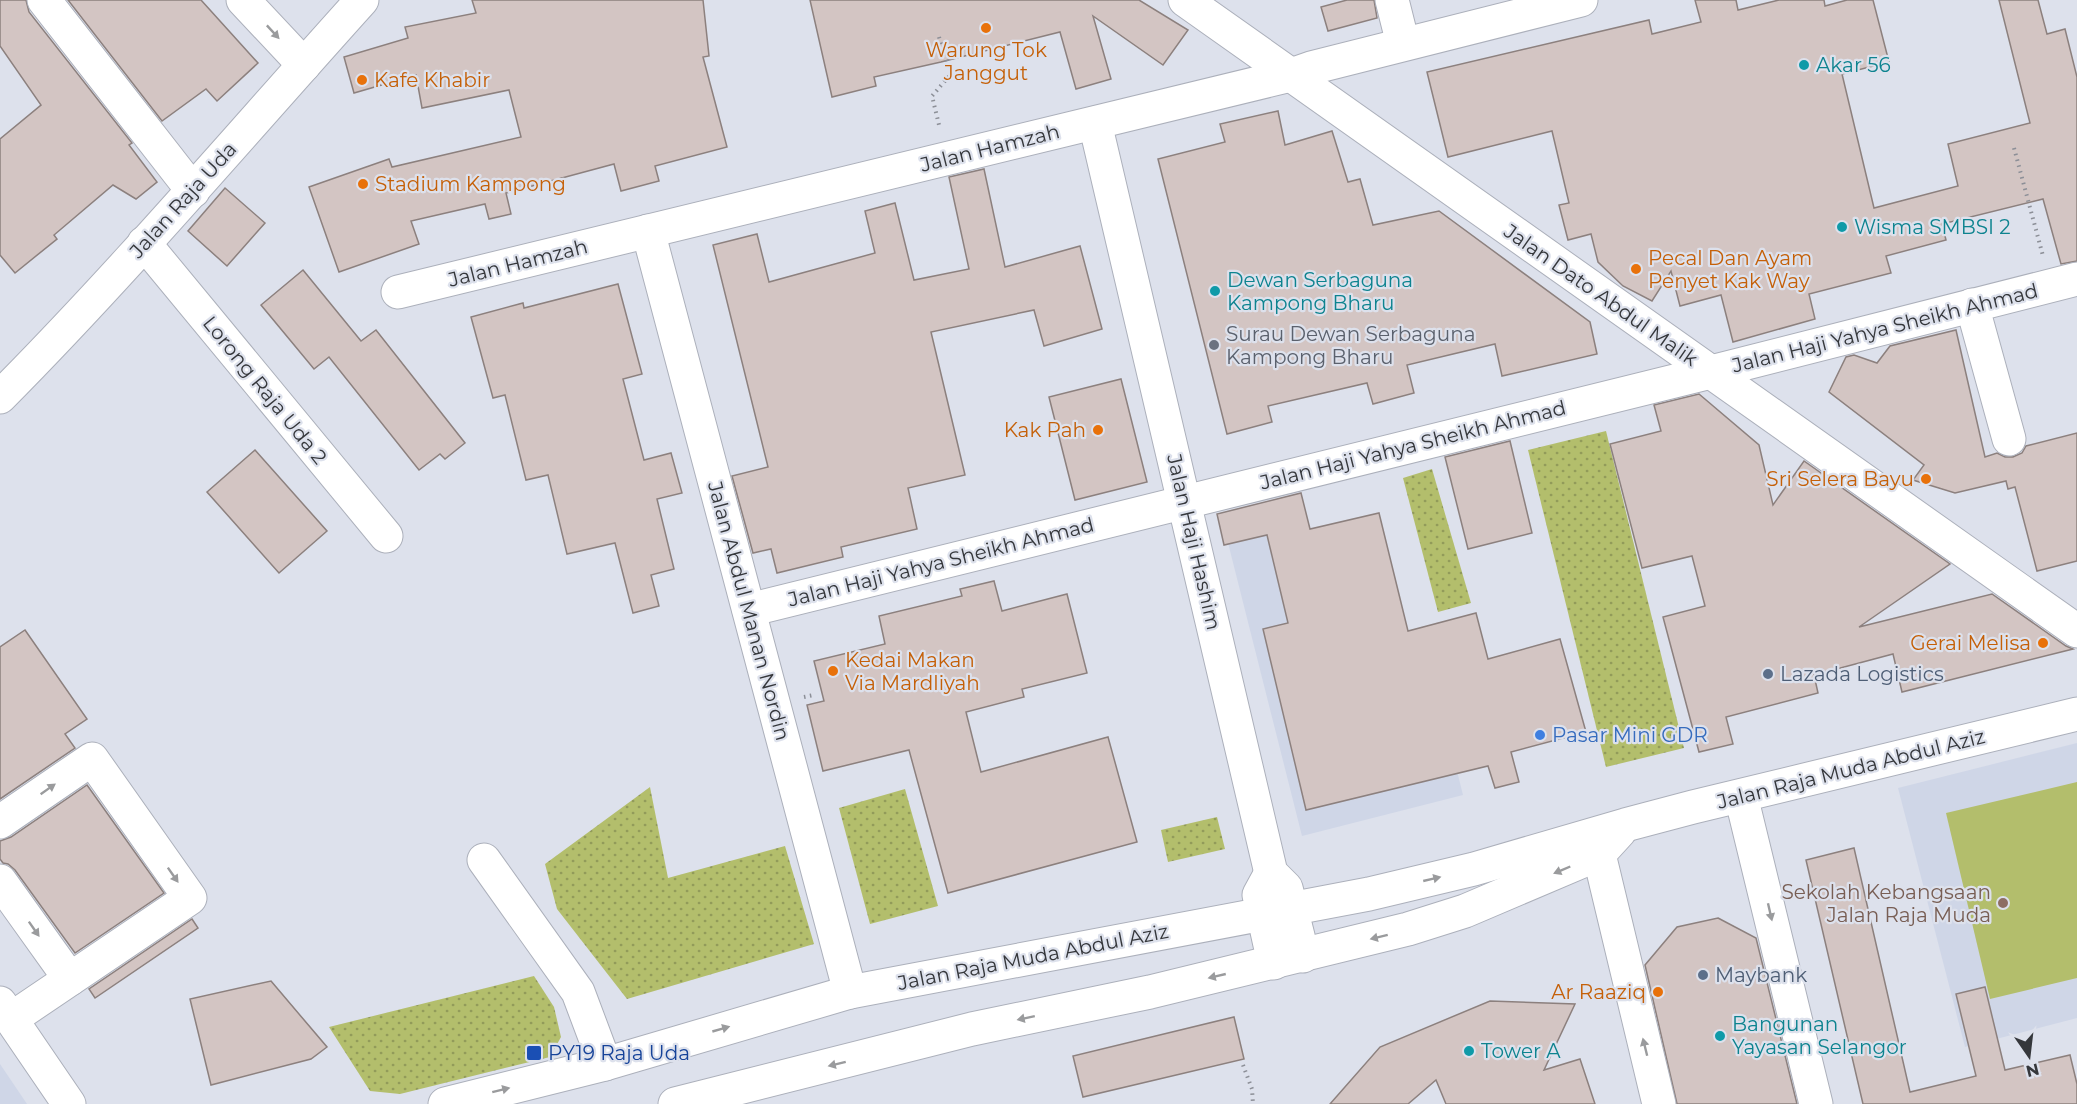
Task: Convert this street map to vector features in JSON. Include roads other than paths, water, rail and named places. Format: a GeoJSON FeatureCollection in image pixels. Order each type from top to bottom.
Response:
{"type":"FeatureCollection","features":[{"type":"Feature","properties":{"kind":"street"},"geometry":{"type":"LineString","coordinates":[[44,0],[193,191]]}},
{"type":"Feature","properties":{"kind":"street"},"geometry":{"type":"LineString","coordinates":[[243,0],[304,65]]}},
{"type":"Feature","properties":{"kind":"street","name":"Jalan Raja Uda"},"geometry":{"type":"LineString","coordinates":[[0,397],[61,335],[193,191],[362,0]]}},
{"type":"Feature","properties":{"kind":"street","name":"Jalan Dato Abdul Malik"},"geometry":{"type":"LineString","coordinates":[[1185,0],[2077,631]]}},
{"type":"Feature","properties":{"kind":"street"},"geometry":{"type":"LineString","coordinates":[[1392,0],[1403,44]]}},
{"type":"Feature","properties":{"kind":"street","name":"Jalan Hamzah"},"geometry":{"type":"LineString","coordinates":[[398,292],[1291,75],[1403,44],[1581,0]]}},
{"type":"Feature","properties":{"kind":"street","name":"Jalan Haji Hashim"},"geometry":{"type":"LineString","coordinates":[[1095,123],[1270,873],[1286,888],[1278,911],[1288,959]]}},
{"type":"Feature","properties":{"kind":"street","name":"Jalan Abdul Manan Nordin"},"geometry":{"type":"LineString","coordinates":[[648,231],[850,992]]}},
{"type":"Feature","properties":{"kind":"street","name":"Lorong Raja Uda 2"},"geometry":{"type":"LineString","coordinates":[[144,243],[386,536]]}},
{"type":"Feature","properties":{"kind":"street","name":"Jalan Haji Yahya Sheikh Ahmad"},"geometry":{"type":"LineString","coordinates":[[749,610],[1711,372],[2064,282]]}},
{"type":"Feature","properties":{"kind":"street"},"geometry":{"type":"LineString","coordinates":[[1972,305],[2009,439]]}},
{"type":"Feature","properties":{"kind":"street","name":"Jalan Raja Muda Abdul Aziz"},"geometry":{"type":"LineString","coordinates":[[445,1104],[605,1064],[850,992],[1369,894],[1474,868],[1625,825],[2077,714]]}},
{"type":"Feature","properties":{"kind":"street"},"geometry":{"type":"LineString","coordinates":[[0,822],[92,759],[189,898],[70,979],[5,1011],[69,1104]]}},
{"type":"Feature","properties":{"kind":"street"},"geometry":{"type":"LineString","coordinates":[[1741,796],[1816,1104]]}},
{"type":"Feature","properties":{"kind":"street"},"geometry":{"type":"LineString","coordinates":[[675,1104],[972,1029],[1150,992],[1382,937],[1466,911],[1599,854],[1625,825]]}},
{"type":"Feature","properties":{"kind":"street"},"geometry":{"type":"LineString","coordinates":[[1599,854],[1659,1104]]}},
{"type":"Feature","properties":{"kind":"street"},"geometry":{"type":"LineString","coordinates":[[484,860],[578,992],[605,1064]]}},
{"type":"Feature","properties":{"kind":"street"},"geometry":{"type":"LineString","coordinates":[[0,881],[70,979]]}},
{"type":"Feature","properties":{"kind":"place","name":"Warung Tok Janggut"},"geometry":{"type":"Point","coordinates":[986,28]}},
{"type":"Feature","properties":{"kind":"place","name":"Akar 56"},"geometry":{"type":"Point","coordinates":[1804,65]}},
{"type":"Feature","properties":{"kind":"place","name":"Kafe Khabir"},"geometry":{"type":"Point","coordinates":[362,80]}},
{"type":"Feature","properties":{"kind":"place","name":"Stadium Kampong"},"geometry":{"type":"Point","coordinates":[363,184]}},
{"type":"Feature","properties":{"kind":"place","name":"Wisma SMBSI 2"},"geometry":{"type":"Point","coordinates":[1842,227]}},
{"type":"Feature","properties":{"kind":"place","name":"Pecal Dan Ayam Penyet Kak Way"},"geometry":{"type":"Point","coordinates":[1636,269]}},
{"type":"Feature","properties":{"kind":"place","name":"Dewan Serbaguna Kampong Bharu"},"geometry":{"type":"Point","coordinates":[1215,291]}},
{"type":"Feature","properties":{"kind":"place","name":"Surau Dewan Serbaguna Kampong Bharu"},"geometry":{"type":"Point","coordinates":[1214,345]}},
{"type":"Feature","properties":{"kind":"place","name":"Kak Pah"},"geometry":{"type":"Point","coordinates":[1098,430]}},
{"type":"Feature","properties":{"kind":"place","name":"Sri Selera Bayu"},"geometry":{"type":"Point","coordinates":[1926,479]}},
{"type":"Feature","properties":{"kind":"place","name":"Gerai Melisa"},"geometry":{"type":"Point","coordinates":[2043,643]}},
{"type":"Feature","properties":{"kind":"place","name":"Kedai Makan Via Mardliyah"},"geometry":{"type":"Point","coordinates":[833,671]}},
{"type":"Feature","properties":{"kind":"place","name":"Lazada Logistics"},"geometry":{"type":"Point","coordinates":[1768,674]}},
{"type":"Feature","properties":{"kind":"place","name":"Pasar Mini GDR"},"geometry":{"type":"Point","coordinates":[1540,735]}},
{"type":"Feature","properties":{"kind":"place","name":"Sekolah Kebangsaan Jalan Raja Muda"},"geometry":{"type":"Point","coordinates":[2003,903]}},
{"type":"Feature","properties":{"kind":"place","name":"Maybank"},"geometry":{"type":"Point","coordinates":[1703,975]}},
{"type":"Feature","properties":{"kind":"place","name":"Ar Raaziq"},"geometry":{"type":"Point","coordinates":[1658,992]}},
{"type":"Feature","properties":{"kind":"place","name":"Bangunan Yayasan Selangor"},"geometry":{"type":"Point","coordinates":[1720,1036]}},
{"type":"Feature","properties":{"kind":"place","name":"Tower A"},"geometry":{"type":"Point","coordinates":[1469,1051]}},
{"type":"Feature","properties":{"kind":"place","name":"PY19 Raja Uda"},"geometry":{"type":"Point","coordinates":[534,1053]}}]}
